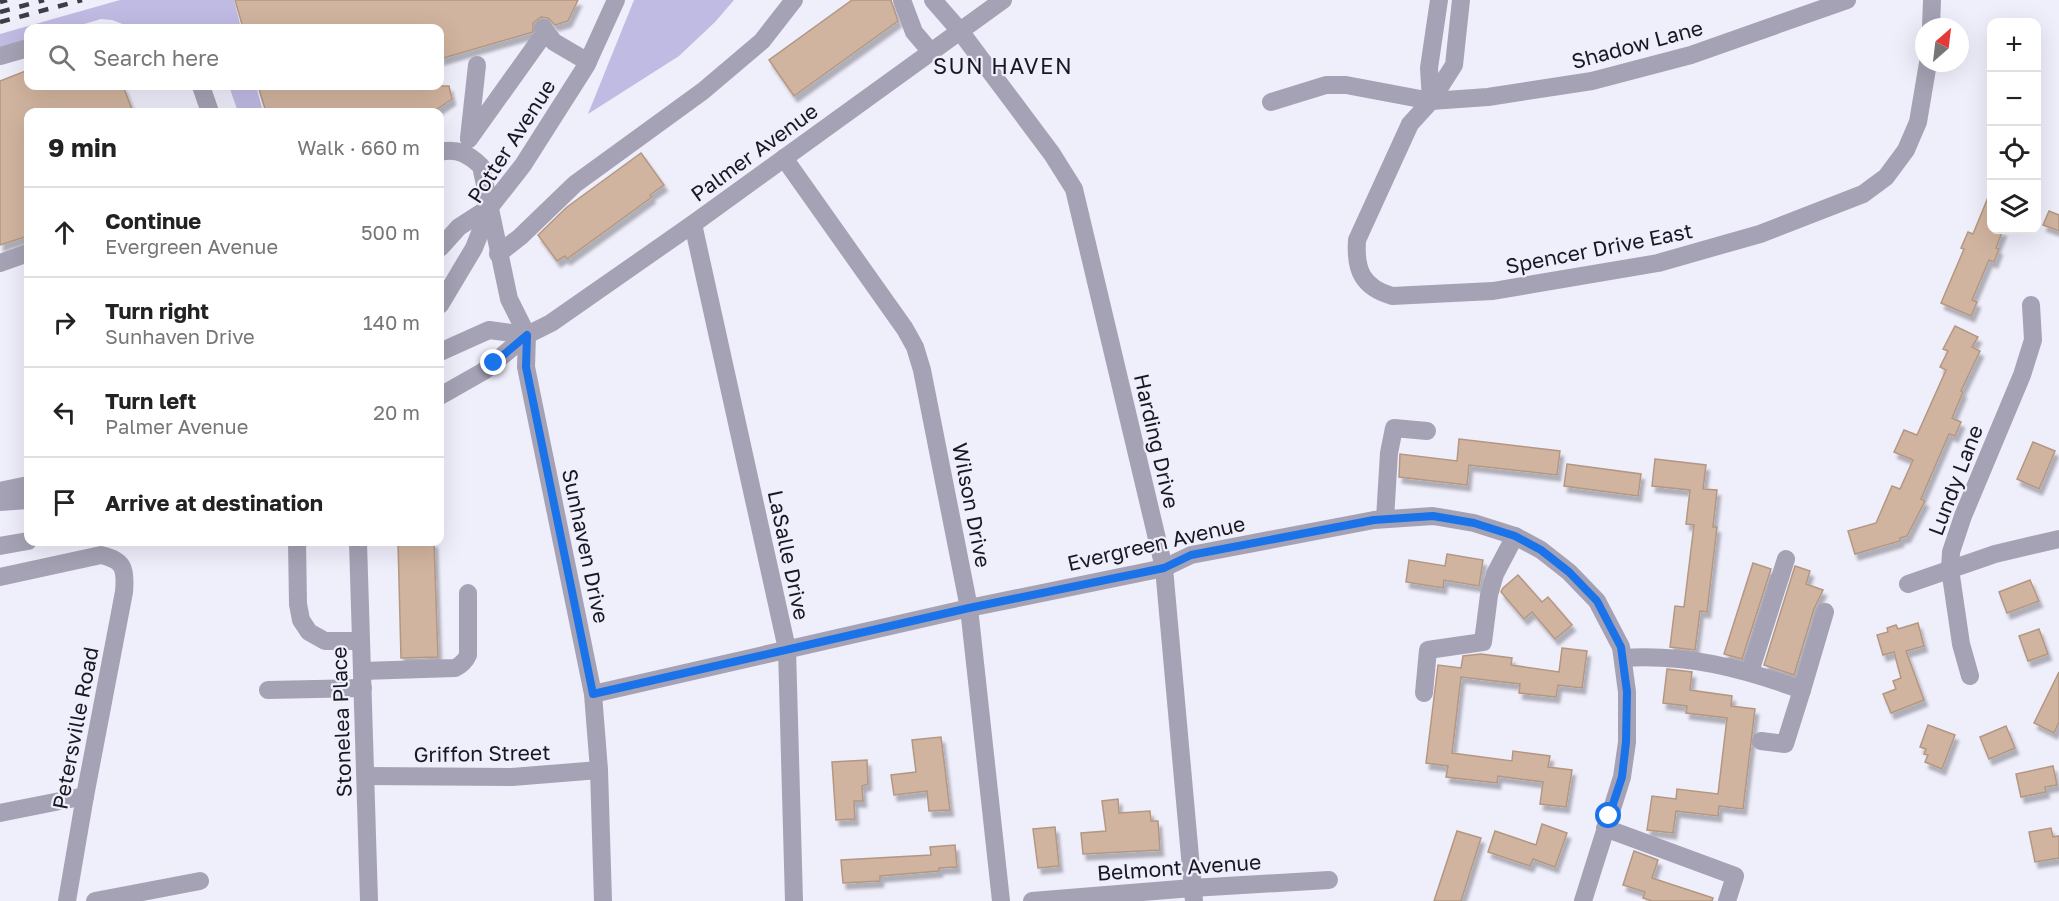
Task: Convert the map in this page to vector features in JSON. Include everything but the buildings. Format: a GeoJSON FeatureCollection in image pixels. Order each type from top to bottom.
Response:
{"type":"FeatureCollection","features":[{"type":"Feature","properties":{"kind":"street","name":"Potter Avenue"},"geometry":{"type":"LineString","coordinates":[[444,298],[474,248],[490,207],[523,165],[588,62],[616,0]]}},
{"type":"Feature","properties":{"kind":"street"},"geometry":{"type":"LineString","coordinates":[[498,254],[520,237],[575,184],[703,91],[762,41],[794,0]]}},
{"type":"Feature","properties":{"kind":"street"},"geometry":{"type":"LineString","coordinates":[[902,0],[914,32],[931,52]]}},
{"type":"Feature","properties":{"kind":"street","name":"Harding Drive"},"geometry":{"type":"LineString","coordinates":[[933,0],[960,31],[1052,154],[1074,189],[1164,568],[1193,894]]}},
{"type":"Feature","properties":{"kind":"street","name":"Palmer Avenue"},"geometry":{"type":"LineString","coordinates":[[444,394],[484,371],[527,335],[551,323],[693,224],[1003,0]]}},
{"type":"Feature","properties":{"kind":"street"},"geometry":{"type":"LineString","coordinates":[[1431,101],[1429,68],[1439,0]]}},
{"type":"Feature","properties":{"kind":"street"},"geometry":{"type":"LineString","coordinates":[[1431,101],[1454,65],[1461,0]]}},
{"type":"Feature","properties":{"kind":"street","name":"Shadow Lane"},"geometry":{"type":"LineString","coordinates":[[1271,102],[1326,86],[1346,85],[1431,101],[1488,97],[1592,81],[1691,55],[1847,0]]}},
{"type":"Feature","properties":{"kind":"street"},"geometry":{"type":"LineString","coordinates":[[1931,18],[1932,0]]}},
{"type":"Feature","properties":{"kind":"street"},"geometry":{"type":"LineString","coordinates":[[444,151],[468,146],[541,35],[588,62]]}},
{"type":"Feature","properties":{"kind":"street"},"geometry":{"type":"LineString","coordinates":[[0,56],[24,49]]}},
{"type":"Feature","properties":{"kind":"street"},"geometry":{"type":"LineString","coordinates":[[444,244],[459,227],[490,207],[481,166],[468,146],[477,65]]}},
{"type":"Feature","properties":{"kind":"street","name":"Spencer Drive East"},"geometry":{"type":"LineString","coordinates":[[1431,101],[1410,124],[1358,240],[1356,256],[1366,282],[1378,292],[1392,296],[1493,291],[1658,263],[1760,234],[1863,194],[1886,177],[1906,150],[1918,122],[1927,72]]}},
{"type":"Feature","properties":{"kind":"street"},"geometry":{"type":"LineString","coordinates":[[202,90],[209,108]]}},
{"type":"Feature","properties":{"kind":"street","name":"Wilson Drive"},"geometry":{"type":"LineString","coordinates":[[784,158],[905,329],[915,347],[922,370],[969,608],[1001,901]]}},
{"type":"Feature","properties":{"kind":"street","name":"Sunhaven Drive"},"geometry":{"type":"LineString","coordinates":[[490,207],[509,299],[527,335],[526,367],[593,694],[599,770],[603,901]]}},
{"type":"Feature","properties":{"kind":"street","name":"LaSalle Drive"},"geometry":{"type":"LineString","coordinates":[[693,224],[787,648],[794,901]]}},
{"type":"Feature","properties":{"kind":"street"},"geometry":{"type":"LineString","coordinates":[[0,263],[24,255]]}},
{"type":"Feature","properties":{"kind":"street","name":"Lundy Lane"},"geometry":{"type":"LineString","coordinates":[[1970,676],[1961,644],[1950,569],[1952,552],[1963,516],[2022,375],[2034,340],[2031,305]]}},
{"type":"Feature","properties":{"kind":"street"},"geometry":{"type":"LineString","coordinates":[[444,350],[489,330],[527,335]]}},
{"type":"Feature","properties":{"kind":"street"},"geometry":{"type":"LineString","coordinates":[[1385,519],[1389,453],[1394,428],[1427,431]]}},
{"type":"Feature","properties":{"kind":"street"},"geometry":{"type":"LineString","coordinates":[[0,491],[24,486]]}},
{"type":"Feature","properties":{"kind":"street"},"geometry":{"type":"LineString","coordinates":[[0,502],[24,500]]}},
{"type":"Feature","properties":{"kind":"street","name":"Evergreen Avenue"},"geometry":{"type":"LineString","coordinates":[[593,694],[787,648],[1164,568],[1191,555],[1385,519],[1433,516],[1474,523],[1515,536],[1541,550],[1569,572],[1597,601],[1621,647],[1627,692],[1626,742],[1622,777],[1583,901]]}},
{"type":"Feature","properties":{"kind":"street"},"geometry":{"type":"LineString","coordinates":[[1424,693],[1428,650],[1483,642],[1489,595],[1495,574],[1515,536]]}},
{"type":"Feature","properties":{"kind":"street"},"geometry":{"type":"LineString","coordinates":[[1908,584],[1995,554],[2059,540]]}},
{"type":"Feature","properties":{"kind":"street"},"geometry":{"type":"LineString","coordinates":[[0,546],[24,542]]}},
{"type":"Feature","properties":{"kind":"street"},"geometry":{"type":"LineString","coordinates":[[297,546],[298,604],[301,620],[309,632],[326,641],[361,641]]}},
{"type":"Feature","properties":{"kind":"street","name":"Stonelea Place"},"geometry":{"type":"LineString","coordinates":[[358,546],[369,901]]}},
{"type":"Feature","properties":{"kind":"street","name":"Petersville Road"},"geometry":{"type":"LineString","coordinates":[[0,577],[101,555],[121,564],[126,574],[67,901]]}},
{"type":"Feature","properties":{"kind":"street"},"geometry":{"type":"LineString","coordinates":[[1750,672],[1786,559]]}},
{"type":"Feature","properties":{"kind":"street"},"geometry":{"type":"LineString","coordinates":[[267,690],[459,667],[468,655],[468,593]]}},
{"type":"Feature","properties":{"kind":"street"},"geometry":{"type":"LineString","coordinates":[[1761,741],[1785,744],[1826,612]]}},
{"type":"Feature","properties":{"kind":"street"},"geometry":{"type":"LineString","coordinates":[[1623,658],[1697,660],[1750,672],[1802,690]]}},
{"type":"Feature","properties":{"kind":"street","name":"Griffon Street"},"geometry":{"type":"LineString","coordinates":[[366,776],[512,777],[599,770]]}},
{"type":"Feature","properties":{"kind":"street"},"geometry":{"type":"LineString","coordinates":[[0,813],[85,795]]}},
{"type":"Feature","properties":{"kind":"street"},"geometry":{"type":"LineString","coordinates":[[1607,822],[1735,876],[1727,901]]}},
{"type":"Feature","properties":{"kind":"street","name":"Belmont Avenue"},"geometry":{"type":"LineString","coordinates":[[1032,901],[1193,894],[1329,880]]}},
{"type":"Feature","properties":{"kind":"street"},"geometry":{"type":"LineString","coordinates":[[95,901],[200,881]]}},
{"type":"Feature","properties":{"kind":"shaded area"},"geometry":{"type":"Polygon","coordinates":[[[120,0],[234,0],[240,24],[122,24],[101,19],[84,24],[35,24],[120,0]]]}},
{"type":"Feature","properties":{"kind":"shaded area"},"geometry":{"type":"Polygon","coordinates":[[[634,0],[734,0],[715,22],[679,56],[588,114],[634,0]]]}},
{"type":"Feature","properties":{"kind":"shaded area"},"geometry":{"type":"Polygon","coordinates":[[[24,27],[24,44],[0,52],[0,34],[24,27]]]}},
{"type":"Feature","properties":{"kind":"shaded area"},"geometry":{"type":"Polygon","coordinates":[[[230,90],[257,90],[262,108],[237,108],[230,90]]]}},
{"type":"Feature","properties":{"kind":"railway"},"geometry":{"type":"LineString","coordinates":[[0,2],[7,0]]}},
{"type":"Feature","properties":{"kind":"railway"},"geometry":{"type":"LineString","coordinates":[[0,12],[44,0]]}},
{"type":"Feature","properties":{"kind":"railway"},"geometry":{"type":"LineString","coordinates":[[0,22],[82,0]]}},
{"type":"Feature","properties":{"kind":"district","name":"SUN HAVEN"},"geometry":{"type":"Point","coordinates":[1003,65]}},
{"type":"Feature","properties":{"kind":"route"},"geometry":{"type":"LineString","coordinates":[[494,363],[527,335],[526,367],[593,694],[787,648],[1164,568],[1191,555],[1374,520],[1433,516],[1474,523],[1515,536],[1541,550],[1569,572],[1597,601],[1621,647],[1627,692],[1626,742],[1622,777],[1609,816]]}}]}
